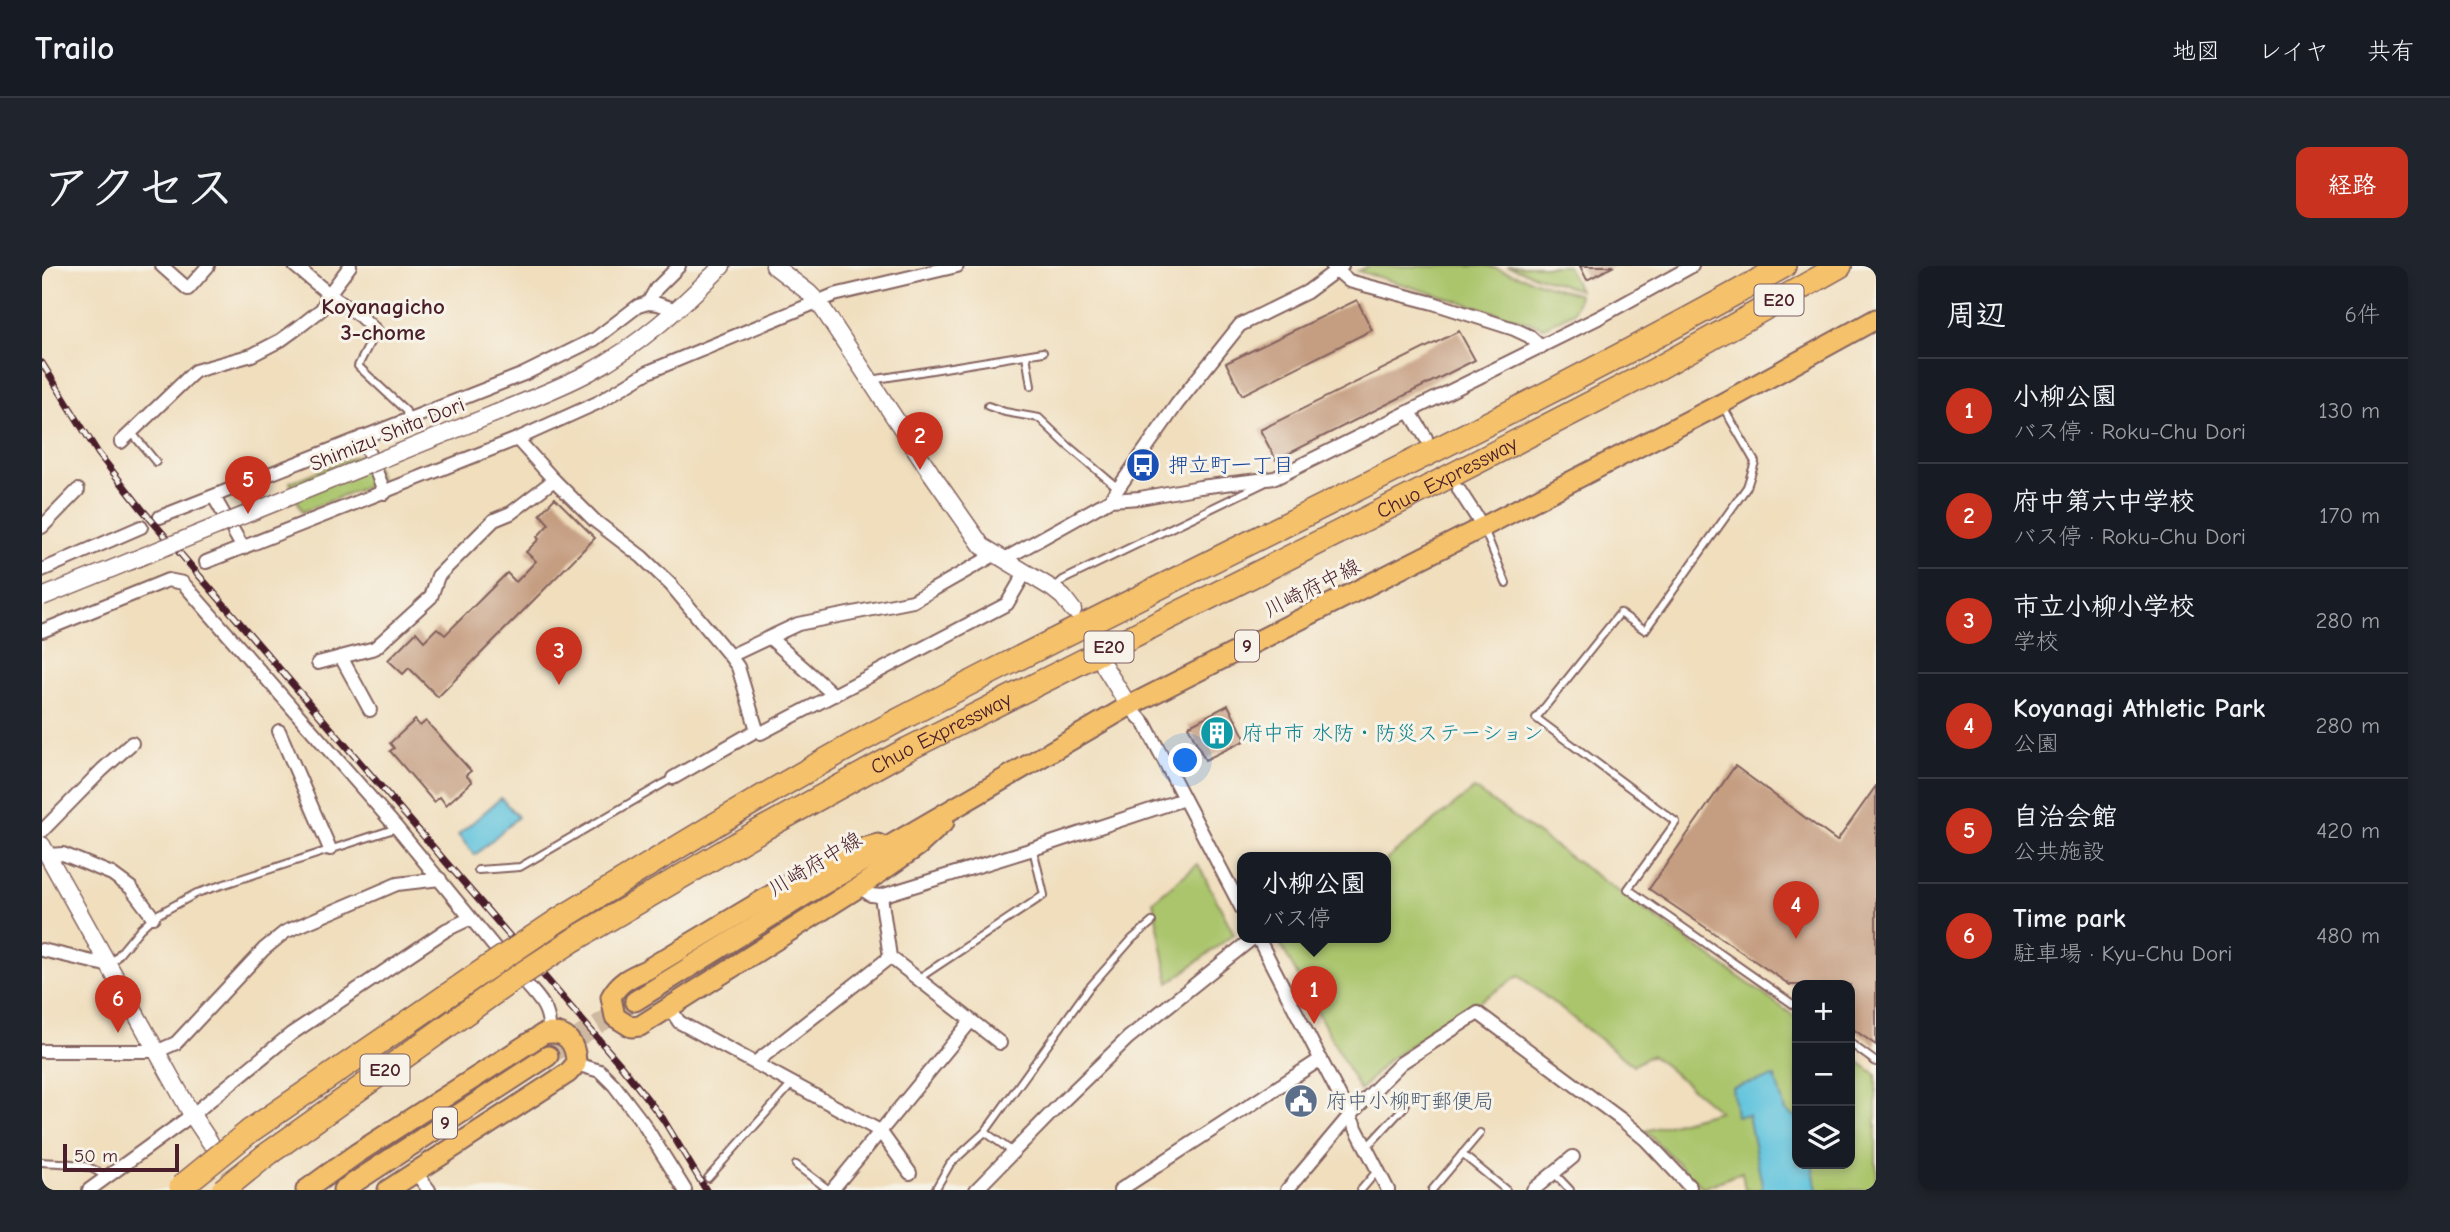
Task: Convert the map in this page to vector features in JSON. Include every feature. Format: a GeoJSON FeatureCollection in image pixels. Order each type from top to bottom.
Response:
{"type":"FeatureCollection","features":[{"type":"Feature","properties":{"kind":"highway","name":"Chuo Expressway"},"geometry":{"type":"LineString","coordinates":[[179,1189],[250,1131],[490,965],[560,919],[746,806],[896,722],[1614,360],[1784,266]]}},
{"type":"Feature","properties":{"kind":"highway","name":"Chuo Expressway"},"geometry":{"type":"LineString","coordinates":[[223,1190],[265,1156],[505,985],[575,939],[759,831],[908,749],[1653,371],[1840,266]]}},
{"type":"Feature","properties":{"kind":"main road","name":"川崎府中線"},"geometry":{"type":"LineString","coordinates":[[635,1001],[902,838],[1129,706],[1721,404],[1876,319]]}},
{"type":"Feature","properties":{"kind":"main road"},"geometry":{"type":"LineString","coordinates":[[902,838],[838,855],[646,970],[626,979],[611,997],[615,1017],[631,1027],[640,1026],[670,1008],[918,846],[967,800]]}},
{"type":"Feature","properties":{"kind":"main road"},"geometry":{"type":"LineString","coordinates":[[306,1190],[543,1034],[554,1032],[564,1036],[572,1044],[576,1064],[568,1073],[388,1190]]}},
{"type":"Feature","properties":{"kind":"main road","name":"9"},"geometry":{"type":"LineString","coordinates":[[343,1190],[548,1056]]}},
{"type":"Feature","properties":{"kind":"street"},"geometry":{"type":"LineString","coordinates":[[162,266],[188,289],[208,266]]}},
{"type":"Feature","properties":{"kind":"street"},"geometry":{"type":"LineString","coordinates":[[295,266],[376,331]]}},
{"type":"Feature","properties":{"kind":"street"},"geometry":{"type":"LineString","coordinates":[[121,442],[195,372],[251,355],[281,340],[322,309],[329,294],[350,266]]}},
{"type":"Feature","properties":{"kind":"street"},"geometry":{"type":"LineString","coordinates":[[648,303],[656,289],[679,266]]}},
{"type":"Feature","properties":{"kind":"street","name":"Shimizu Shita Dori"},"geometry":{"type":"LineString","coordinates":[[42,597],[494,414],[590,372],[637,342],[677,310],[722,266]]}},
{"type":"Feature","properties":{"kind":"street"},"geometry":{"type":"LineString","coordinates":[[774,266],[819,303],[982,546],[1053,589],[1073,610]]}},
{"type":"Feature","properties":{"kind":"street"},"geometry":{"type":"LineString","coordinates":[[730,656],[797,624],[913,601],[1110,500],[1275,478],[1541,347],[1692,266]]}},
{"type":"Feature","properties":{"kind":"street"},"geometry":{"type":"LineString","coordinates":[[206,562],[517,439],[597,403],[648,372],[834,295],[948,267]]}},
{"type":"Feature","properties":{"kind":"street"},"geometry":{"type":"LineString","coordinates":[[1110,500],[1177,404],[1240,325],[1307,292],[1337,267],[1349,281],[1433,303],[1514,329],[1529,336],[1541,347]]}},
{"type":"Feature","properties":{"kind":"street"},"geometry":{"type":"LineString","coordinates":[[160,517],[362,437],[407,424],[524,374],[572,351],[620,322],[638,306],[648,303],[677,310]]}},
{"type":"Feature","properties":{"kind":"street"},"geometry":{"type":"LineString","coordinates":[[1410,412],[1426,438]]}},
{"type":"Feature","properties":{"kind":"street"},"geometry":{"type":"LineString","coordinates":[[362,437],[385,493]]}},
{"type":"Feature","properties":{"kind":"street"},"geometry":{"type":"LineString","coordinates":[[517,439],[595,521],[642,557],[671,585],[730,656],[738,667],[757,730],[761,733],[1007,604],[1025,573]]}},
{"type":"Feature","properties":{"kind":"street"},"geometry":{"type":"LineString","coordinates":[[318,663],[375,648],[431,597],[438,576],[494,520],[511,513],[554,480]]}},
{"type":"Feature","properties":{"kind":"street"},"geometry":{"type":"LineString","coordinates":[[42,527],[78,490]]}},
{"type":"Feature","properties":{"kind":"street"},"geometry":{"type":"LineString","coordinates":[[1459,490],[1483,527]]}},
{"type":"Feature","properties":{"kind":"street"},"geometry":{"type":"LineString","coordinates":[[214,497],[243,548]]}},
{"type":"Feature","properties":{"kind":"street"},"geometry":{"type":"LineString","coordinates":[[42,570],[141,527]]}},
{"type":"Feature","properties":{"kind":"street"},"geometry":{"type":"LineString","coordinates":[[42,631],[167,580],[183,583],[397,828],[469,919],[547,1009],[550,1019],[549,1033]]}},
{"type":"Feature","properties":{"kind":"street"},"geometry":{"type":"LineString","coordinates":[[770,638],[834,695]]}},
{"type":"Feature","properties":{"kind":"street"},"geometry":{"type":"LineString","coordinates":[[341,657],[370,710]]}},
{"type":"Feature","properties":{"kind":"street"},"geometry":{"type":"LineString","coordinates":[[1104,666],[1129,706],[1145,724],[1237,900]]}},
{"type":"Feature","properties":{"kind":"street"},"geometry":{"type":"LineString","coordinates":[[673,778],[757,730]]}},
{"type":"Feature","properties":{"kind":"street"},"geometry":{"type":"LineString","coordinates":[[279,732],[330,849]]}},
{"type":"Feature","properties":{"kind":"street"},"geometry":{"type":"LineString","coordinates":[[42,831],[132,743]]}},
{"type":"Feature","properties":{"kind":"street"},"geometry":{"type":"LineString","coordinates":[[859,887],[871,895],[881,896],[1184,799]]}},
{"type":"Feature","properties":{"kind":"street"},"geometry":{"type":"LineString","coordinates":[[45,850],[63,854],[112,874],[131,888],[153,917]]}},
{"type":"Feature","properties":{"kind":"street"},"geometry":{"type":"LineString","coordinates":[[45,850],[192,1115],[210,1142]]}},
{"type":"Feature","properties":{"kind":"street"},"geometry":{"type":"LineString","coordinates":[[42,1051],[158,1051],[176,1043],[264,949],[285,932],[397,884],[440,879]]}},
{"type":"Feature","properties":{"kind":"street"},"geometry":{"type":"LineString","coordinates":[[881,896],[890,957],[1000,1043]]}},
{"type":"Feature","properties":{"kind":"street"},"geometry":{"type":"LineString","coordinates":[[89,1190],[192,1115],[290,1034],[446,930],[469,919]]}},
{"type":"Feature","properties":{"kind":"street"},"geometry":{"type":"LineString","coordinates":[[976,1190],[1128,1038],[1249,943]]}},
{"type":"Feature","properties":{"kind":"street"},"geometry":{"type":"LineString","coordinates":[[1258,943],[1388,1190]]}},
{"type":"Feature","properties":{"kind":"street"},"geometry":{"type":"LineString","coordinates":[[42,950],[110,966]]}},
{"type":"Feature","properties":{"kind":"street"},"geometry":{"type":"LineString","coordinates":[[756,1062],[890,957]]}},
{"type":"Feature","properties":{"kind":"street"},"geometry":{"type":"LineString","coordinates":[[670,1008],[679,1022],[880,1131],[910,1173]]}},
{"type":"Feature","properties":{"kind":"street"},"geometry":{"type":"LineString","coordinates":[[1287,1190],[1350,1115],[1401,1063],[1478,1013],[1622,1120],[1645,1139],[1690,1187]]}},
{"type":"Feature","properties":{"kind":"street"},"geometry":{"type":"LineString","coordinates":[[831,1190],[971,1021]]}},
{"type":"Feature","properties":{"kind":"street"},"geometry":{"type":"LineString","coordinates":[[1120,1190],[1321,1059]]}},
{"type":"Feature","properties":{"kind":"street"},"geometry":{"type":"LineString","coordinates":[[576,1064],[600,1071],[614,1085],[643,1123],[685,1190]]}},
{"type":"Feature","properties":{"kind":"street"},"geometry":{"type":"LineString","coordinates":[[1533,1190],[1573,1157]]}},
{"type":"Feature","properties":{"kind":"street"},"geometry":{"type":"LineString","coordinates":[[416,1173],[429,1190]]}},
{"type":"Feature","properties":{"kind":"lane"},"geometry":{"type":"LineString","coordinates":[[376,331],[358,366],[406,411],[407,424]]}},
{"type":"Feature","properties":{"kind":"lane"},"geometry":{"type":"LineString","coordinates":[[869,380],[1043,352]]}},
{"type":"Feature","properties":{"kind":"lane"},"geometry":{"type":"LineString","coordinates":[[1026,355],[1031,386]]}},
{"type":"Feature","properties":{"kind":"lane"},"geometry":{"type":"LineString","coordinates":[[1721,404],[1755,462],[1746,487],[1644,630],[1620,613],[1536,718],[1676,822],[1628,890],[1792,1004]]}},
{"type":"Feature","properties":{"kind":"lane"},"geometry":{"type":"LineString","coordinates":[[988,406],[1039,418],[1118,488]]}},
{"type":"Feature","properties":{"kind":"lane"},"geometry":{"type":"LineString","coordinates":[[132,433],[156,463]]}},
{"type":"Feature","properties":{"kind":"lane"},"geometry":{"type":"LineString","coordinates":[[1053,589],[1063,580],[1275,478]]}},
{"type":"Feature","properties":{"kind":"lane"},"geometry":{"type":"LineString","coordinates":[[1483,527],[1506,583]]}},
{"type":"Feature","properties":{"kind":"lane"},"geometry":{"type":"LineString","coordinates":[[478,870],[520,867],[673,778]]}},
{"type":"Feature","properties":{"kind":"lane"},"geometry":{"type":"LineString","coordinates":[[110,966],[153,917],[197,893],[397,828]]}},
{"type":"Feature","properties":{"kind":"lane"},"geometry":{"type":"LineString","coordinates":[[919,978],[1044,895],[1034,849]]}},
{"type":"Feature","properties":{"kind":"lane"},"geometry":{"type":"LineString","coordinates":[[935,1190],[950,1164],[985,1132],[1088,989],[1132,939],[1152,922]]}},
{"type":"Feature","properties":{"kind":"lane"},"geometry":{"type":"LineString","coordinates":[[1855,1047],[1876,1062]]}},
{"type":"Feature","properties":{"kind":"lane"},"geometry":{"type":"LineString","coordinates":[[708,1178],[793,1083]]}},
{"type":"Feature","properties":{"kind":"lane"},"geometry":{"type":"LineString","coordinates":[[1367,1147],[1405,1106]]}},
{"type":"Feature","properties":{"kind":"lane"},"geometry":{"type":"LineString","coordinates":[[985,1132],[1013,1152]]}},
{"type":"Feature","properties":{"kind":"lane"},"geometry":{"type":"LineString","coordinates":[[1432,1190],[1480,1133]]}},
{"type":"Feature","properties":{"kind":"lane"},"geometry":{"type":"LineString","coordinates":[[1462,1154],[1506,1190]]}},
{"type":"Feature","properties":{"kind":"lane"},"geometry":{"type":"LineString","coordinates":[[42,1162],[88,1166],[97,1169],[106,1178]]}},
{"type":"Feature","properties":{"kind":"lane"},"geometry":{"type":"LineString","coordinates":[[796,1165],[831,1190]]}},
{"type":"Feature","properties":{"kind":"lane"},"geometry":{"type":"LineString","coordinates":[[1361,1190],[1378,1170]]}},
{"type":"Feature","properties":{"kind":"lane"},"geometry":{"type":"LineString","coordinates":[[1554,1173],[1570,1190]]}},
{"type":"Feature","properties":{"kind":"green space"},"geometry":{"type":"Polygon","coordinates":[[[1368,266],[1488,266],[1579,295],[1574,312],[1544,327],[1358,271],[1368,266]]]}},
{"type":"Feature","properties":{"kind":"green space"},"geometry":{"type":"Polygon","coordinates":[[[1507,266],[1567,266],[1579,290],[1507,266]]]}},
{"type":"Feature","properties":{"kind":"green space"},"geometry":{"type":"Polygon","coordinates":[[[369,451],[381,481],[302,512],[290,482],[369,451]]]}},
{"type":"Feature","properties":{"kind":"green space"},"geometry":{"type":"Polygon","coordinates":[[[1474,789],[1792,1014],[1792,1169],[1855,1169],[1855,1059],[1876,1074],[1876,1190],[1745,1190],[1742,1172],[1703,1188],[1645,1131],[1719,1111],[1652,1055],[1633,1065],[1519,976],[1388,1060],[1360,1091],[1281,945],[1391,943],[1391,856],[1474,789]]]}},
{"type":"Feature","properties":{"kind":"green space"},"geometry":{"type":"Polygon","coordinates":[[[1198,864],[1234,934],[1169,983],[1153,901],[1198,864]]]}},
{"type":"Feature","properties":{"kind":"water"},"geometry":{"type":"Polygon","coordinates":[[[501,798],[518,817],[475,855],[458,835],[501,798]]]}},
{"type":"Feature","properties":{"kind":"water"},"geometry":{"type":"Polygon","coordinates":[[[1775,1077],[1785,1111],[1792,1115],[1792,1169],[1813,1169],[1817,1190],[1763,1190],[1748,1115],[1736,1116],[1732,1087],[1775,1077]]]}},
{"type":"Feature","properties":{"kind":"building"},"geometry":{"type":"Polygon","coordinates":[[[1580,266],[1614,266],[1587,280],[1580,266]]]}},
{"type":"Feature","properties":{"kind":"building"},"geometry":{"type":"Polygon","coordinates":[[[1357,300],[1372,330],[1242,395],[1226,363],[1357,300]]]}},
{"type":"Feature","properties":{"kind":"building"},"geometry":{"type":"Polygon","coordinates":[[[1459,331],[1475,360],[1276,460],[1260,430],[1459,331]]]}},
{"type":"Feature","properties":{"kind":"building"},"geometry":{"type":"Polygon","coordinates":[[[555,498],[595,538],[438,697],[409,668],[403,674],[388,660],[416,632],[424,641],[437,628],[445,635],[507,573],[516,582],[536,561],[526,552],[549,524],[540,514],[555,498]]]}},
{"type":"Feature","properties":{"kind":"building","name":"府中市 水防・防災ステーション"},"geometry":{"type":"Polygon","coordinates":[[[1228,705],[1246,740],[1205,760],[1188,726],[1228,705]]]}},
{"type":"Feature","properties":{"kind":"building"},"geometry":{"type":"Polygon","coordinates":[[[415,720],[420,726],[426,721],[471,771],[466,775],[472,782],[446,805],[440,797],[434,802],[390,751],[394,748],[390,743],[415,720]]]}},
{"type":"Feature","properties":{"kind":"building"},"geometry":{"type":"Polygon","coordinates":[[[1735,766],[1837,841],[1876,786],[1876,1045],[1855,1030],[1855,980],[1792,980],[1790,985],[1649,889],[1735,766]]]}},
{"type":"Feature","properties":{"kind":"tunnel"},"geometry":{"type":"LineString","coordinates":[[548,1056],[635,1001]]}},
{"type":"Feature","properties":{"kind":"tunnel"},"geometry":{"type":"LineString","coordinates":[[214,1149],[242,1190]]}},
{"type":"Feature","properties":{"kind":"railway"},"geometry":{"type":"LineString","coordinates":[[42,363],[98,453],[141,508],[619,1063],[663,1119],[706,1190]]}},
{"type":"Feature","properties":{"kind":"place","name":"押立町一丁目"},"geometry":{"type":"Point","coordinates":[1143,465]}},
{"type":"Feature","properties":{"kind":"place","name":"府中第六中学校"},"geometry":{"type":"Point","coordinates":[920,470]}},
{"type":"Feature","properties":{"kind":"place","name":"自治会館"},"geometry":{"type":"Point","coordinates":[248,514]}},
{"type":"Feature","properties":{"kind":"place","name":"市立小柳小学校"},"geometry":{"type":"Point","coordinates":[559,685]}},
{"type":"Feature","properties":{"kind":"place","name":"府中市 水防・防災ステーション"},"geometry":{"type":"Point","coordinates":[1217,733]}},
{"type":"Feature","properties":{"kind":"place","name":"Koyanagi Athletic Park"},"geometry":{"type":"Point","coordinates":[1796,939]}},
{"type":"Feature","properties":{"kind":"place","name":"小柳公園"},"geometry":{"type":"Point","coordinates":[1314,1024]}},
{"type":"Feature","properties":{"kind":"place","name":"Time park"},"geometry":{"type":"Point","coordinates":[118,1033]}},
{"type":"Feature","properties":{"kind":"place","name":"府中小柳町郵便局"},"geometry":{"type":"Point","coordinates":[1301,1101]}},
{"type":"Feature","properties":{"kind":"district","name":"Koyanagicho 3-chome"},"geometry":{"type":"Point","coordinates":[383,319]}}]}
